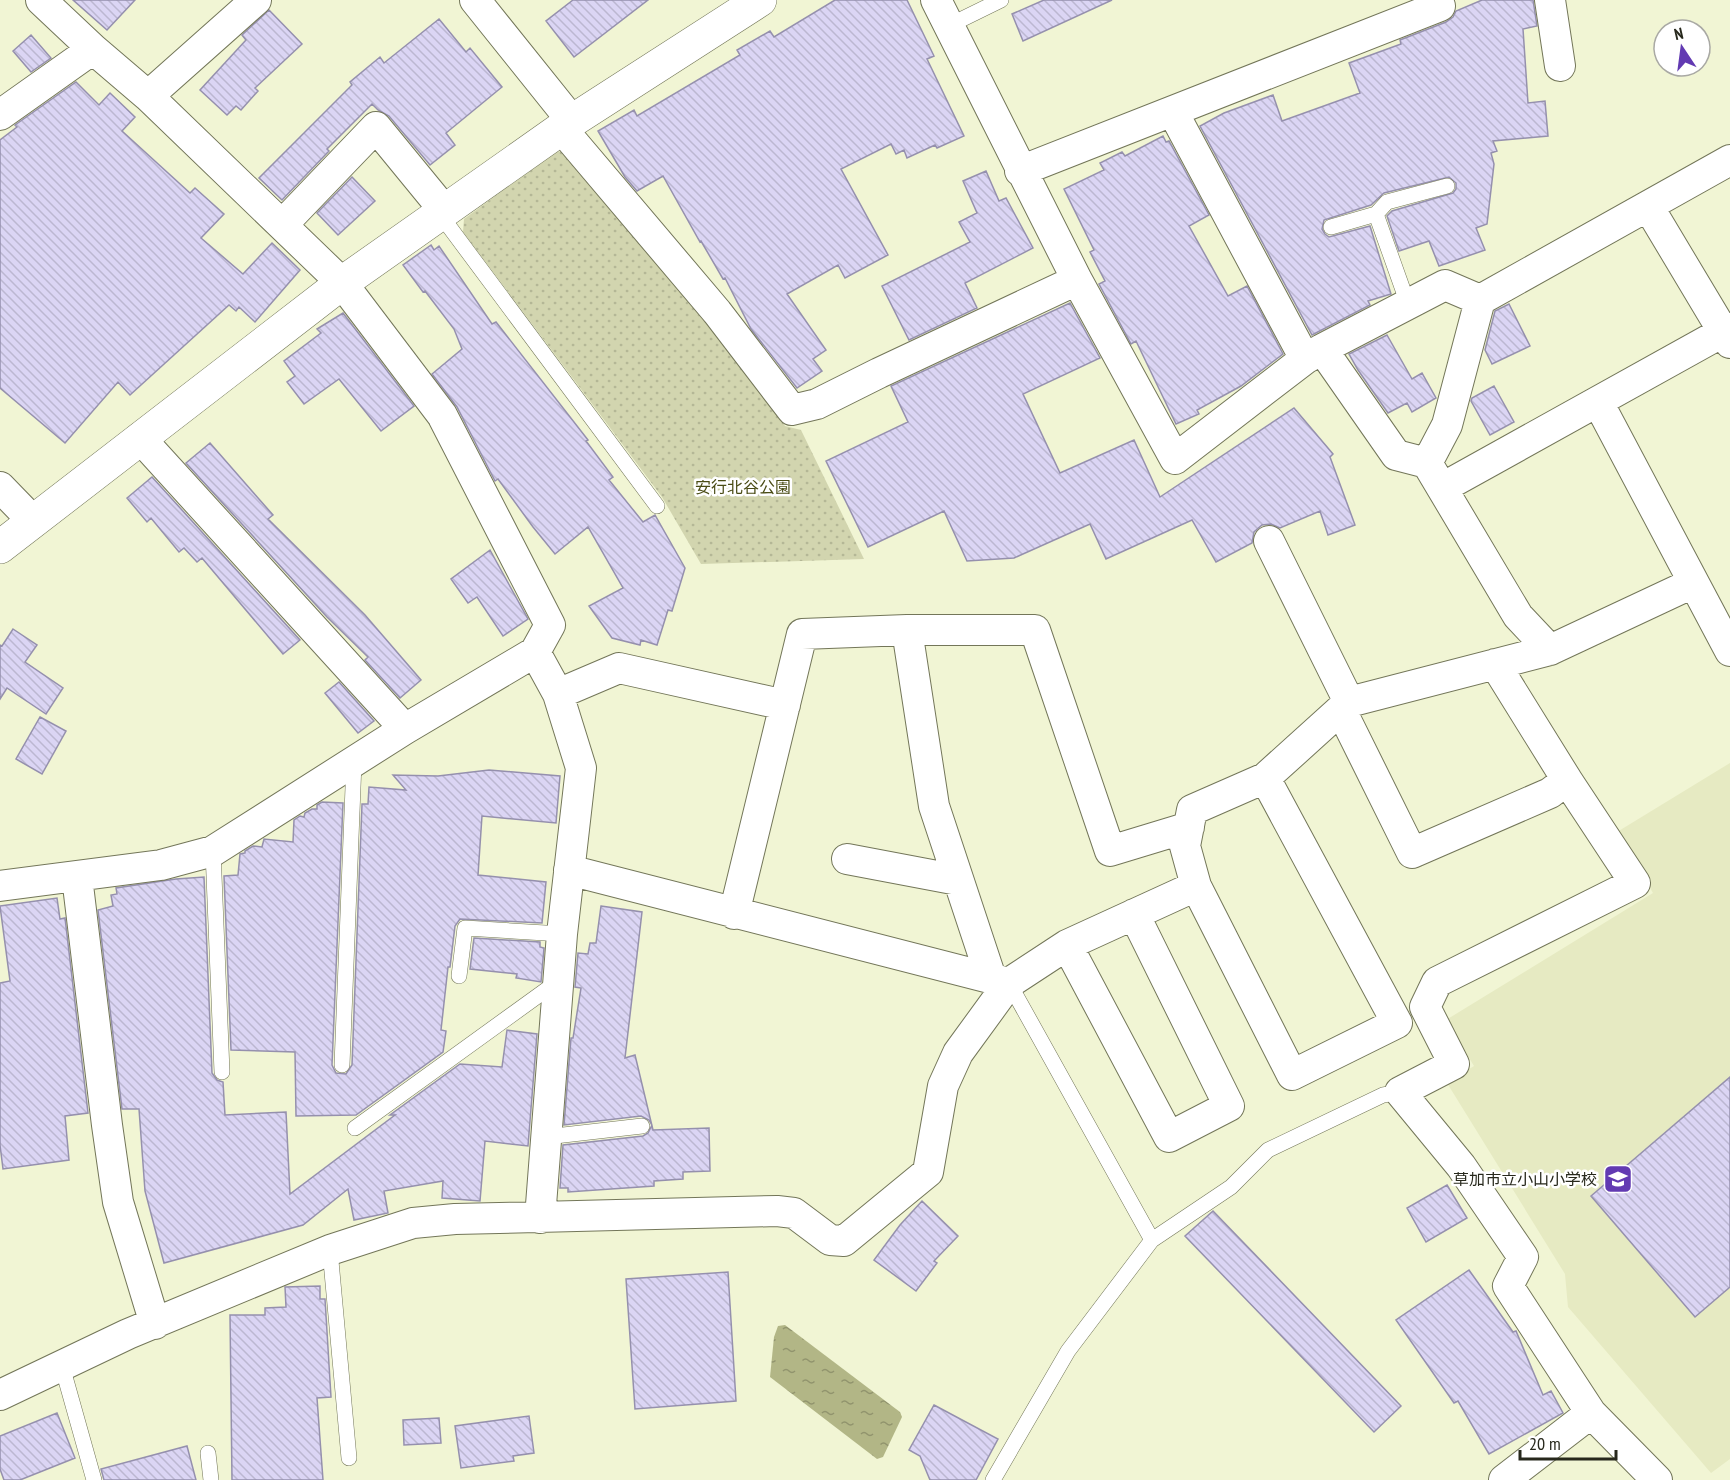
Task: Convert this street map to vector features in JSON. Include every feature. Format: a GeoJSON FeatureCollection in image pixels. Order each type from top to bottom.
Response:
{"type":"FeatureCollection","features":[{"type":"Feature","properties":{"kind":"street"},"geometry":{"type":"LineString","coordinates":[[148,96],[256,0]]}},
{"type":"Feature","properties":{"kind":"street"},"geometry":{"type":"LineString","coordinates":[[475,0],[567,125],[717,312],[792,410],[818,404],[1077,280]]}},
{"type":"Feature","properties":{"kind":"street"},"geometry":{"type":"LineString","coordinates":[[0,546],[342,283],[567,125],[760,0]]}},
{"type":"Feature","properties":{"kind":"street"},"geometry":{"type":"LineString","coordinates":[[1551,0],[1560,66]]}},
{"type":"Feature","properties":{"kind":"street"},"geometry":{"type":"LineString","coordinates":[[0,886],[161,865],[213,851],[405,729],[535,652],[550,625],[442,415],[342,283],[148,96],[93,49],[49,3]]}},
{"type":"Feature","properties":{"kind":"street"},"geometry":{"type":"LineString","coordinates":[[1020,171],[1448,3]]}},
{"type":"Feature","properties":{"kind":"street"},"geometry":{"type":"LineString","coordinates":[[942,13],[1020,171],[1174,459],[1313,354],[1408,304],[1445,285],[1480,300]]}},
{"type":"Feature","properties":{"kind":"street"},"geometry":{"type":"LineString","coordinates":[[0,115],[93,49]]}},
{"type":"Feature","properties":{"kind":"street"},"geometry":{"type":"LineString","coordinates":[[1173,112],[1313,354],[1396,455],[1435,475],[1518,616],[1550,650]]}},
{"type":"Feature","properties":{"kind":"street"},"geometry":{"type":"LineString","coordinates":[[282,225],[376,127],[442,212]]}},
{"type":"Feature","properties":{"kind":"street"},"geometry":{"type":"LineString","coordinates":[[1435,475],[1480,300],[1730,160]]}},
{"type":"Feature","properties":{"kind":"street"},"geometry":{"type":"LineString","coordinates":[[1435,475],[1598,402],[1728,334],[1648,206]]}},
{"type":"Feature","properties":{"kind":"street"},"geometry":{"type":"LineString","coordinates":[[1598,402],[1730,651]]}},
{"type":"Feature","properties":{"kind":"street"},"geometry":{"type":"LineString","coordinates":[[140,438],[405,729]]}},
{"type":"Feature","properties":{"kind":"street"},"geometry":{"type":"LineString","coordinates":[[0,487],[33,521]]}},
{"type":"Feature","properties":{"kind":"street"},"geometry":{"type":"LineString","coordinates":[[1269,541],[1412,853],[1550,793],[1568,780]]}},
{"type":"Feature","properties":{"kind":"street"},"geometry":{"type":"LineString","coordinates":[[1432,991],[1412,1001],[1397,1023],[1292,1075],[1196,885],[1185,846],[1192,810],[1265,778],[1345,706],[1550,650],[1693,583]]}},
{"type":"Feature","properties":{"kind":"street"},"geometry":{"type":"LineString","coordinates":[[907,630],[934,806],[958,879],[1000,981]]}},
{"type":"Feature","properties":{"kind":"street"},"geometry":{"type":"LineString","coordinates":[[734,914],[802,634],[907,630],[1035,630],[1110,851],[1189,828]]}},
{"type":"Feature","properties":{"kind":"street"},"geometry":{"type":"LineString","coordinates":[[535,652],[558,694],[581,768],[562,934],[540,1218]]}},
{"type":"Feature","properties":{"kind":"street"},"geometry":{"type":"LineString","coordinates":[[1495,664],[1635,883],[1437,982],[1425,1007],[1454,1064],[1400,1092],[1461,1166],[1523,1257],[1508,1286],[1591,1413],[1657,1480]]}},
{"type":"Feature","properties":{"kind":"street"},"geometry":{"type":"LineString","coordinates":[[558,694],[620,668],[785,705]]}},
{"type":"Feature","properties":{"kind":"street"},"geometry":{"type":"LineString","coordinates":[[1265,778],[1397,1023]]}},
{"type":"Feature","properties":{"kind":"street"},"geometry":{"type":"LineString","coordinates":[[847,859],[958,879]]}},
{"type":"Feature","properties":{"kind":"street"},"geometry":{"type":"LineString","coordinates":[[569,870],[1000,981]]}},
{"type":"Feature","properties":{"kind":"street"},"geometry":{"type":"LineString","coordinates":[[77,877],[118,1202],[154,1324]]}},
{"type":"Feature","properties":{"kind":"street"},"geometry":{"type":"LineString","coordinates":[[0,1395],[128,1334],[330,1250],[413,1223],[455,1219],[777,1211],[794,1213],[830,1240],[844,1241],[928,1172],[943,1086],[958,1053],[1000,981],[1066,945],[1196,885]]}},
{"type":"Feature","properties":{"kind":"street"},"geometry":{"type":"LineString","coordinates":[[1066,945],[1169,1137],[1229,1106],[1134,914]]}},
{"type":"Feature","properties":{"kind":"street"},"geometry":{"type":"LineString","coordinates":[[1504,1480],[1591,1413]]}},
{"type":"Feature","properties":{"kind":"lane"},"geometry":{"type":"LineString","coordinates":[[942,13],[1001,0]]}},
{"type":"Feature","properties":{"kind":"lane"},"geometry":{"type":"LineString","coordinates":[[1331,227],[1376,214],[1387,202],[1447,186]]}},
{"type":"Feature","properties":{"kind":"lane"},"geometry":{"type":"LineString","coordinates":[[442,212],[657,506]]}},
{"type":"Feature","properties":{"kind":"lane"},"geometry":{"type":"LineString","coordinates":[[1376,214],[1408,304]]}},
{"type":"Feature","properties":{"kind":"lane"},"geometry":{"type":"LineString","coordinates":[[342,1065],[354,762]]}},
{"type":"Feature","properties":{"kind":"lane"},"geometry":{"type":"LineString","coordinates":[[213,851],[222,1072]]}},
{"type":"Feature","properties":{"kind":"lane"},"geometry":{"type":"LineString","coordinates":[[459,976],[465,928],[562,934]]}},
{"type":"Feature","properties":{"kind":"lane"},"geometry":{"type":"LineString","coordinates":[[355,1128],[558,981]]}},
{"type":"Feature","properties":{"kind":"lane"},"geometry":{"type":"LineString","coordinates":[[1000,981],[1152,1240]]}},
{"type":"Feature","properties":{"kind":"lane"},"geometry":{"type":"LineString","coordinates":[[993,1480],[1068,1351],[1152,1240],[1231,1187],[1268,1150],[1383,1095],[1400,1092]]}},
{"type":"Feature","properties":{"kind":"lane"},"geometry":{"type":"LineString","coordinates":[[546,1137],[642,1126]]}},
{"type":"Feature","properties":{"kind":"lane"},"geometry":{"type":"LineString","coordinates":[[330,1250],[349,1458]]}},
{"type":"Feature","properties":{"kind":"lane"},"geometry":{"type":"LineString","coordinates":[[62,1366],[94,1480]]}},
{"type":"Feature","properties":{"kind":"lane"},"geometry":{"type":"LineString","coordinates":[[208,1453],[211,1480]]}},
{"type":"Feature","properties":{"kind":"shaded area","name":"草加市立小山小学校"},"geometry":{"type":"Polygon","coordinates":[[[1730,763],[1730,1459],[1711,1473],[1568,1307],[1565,1274],[1447,1083],[1474,1066],[1446,1020],[1653,893],[1617,832],[1730,763]]]}},
{"type":"Feature","properties":{"kind":"green space","name":"安行北谷公園"},"geometry":{"type":"Polygon","coordinates":[[[557,151],[574,155],[731,348],[785,426],[801,430],[864,559],[701,564],[662,497],[463,232],[464,219],[557,151]]]}},
{"type":"Feature","properties":{"kind":"water"},"geometry":{"type":"Polygon","coordinates":[[[785,1325],[900,1412],[902,1417],[883,1457],[877,1459],[770,1377],[774,1337],[778,1326],[785,1325]]]}},
{"type":"Feature","properties":{"kind":"building"},"geometry":{"type":"Polygon","coordinates":[[[73,0],[135,0],[107,30],[73,0]]]}},
{"type":"Feature","properties":{"kind":"building"},"geometry":{"type":"Polygon","coordinates":[[[573,0],[648,0],[574,57],[546,21],[573,0]]]}},
{"type":"Feature","properties":{"kind":"building"},"geometry":{"type":"Polygon","coordinates":[[[835,0],[907,0],[934,56],[927,59],[964,136],[937,148],[935,145],[907,158],[904,150],[896,154],[891,144],[841,169],[888,255],[845,278],[838,265],[787,294],[826,350],[813,359],[822,371],[797,388],[751,329],[725,278],[723,279],[700,242],[663,176],[637,191],[625,177],[598,131],[634,110],[637,116],[740,55],[737,50],[770,31],[774,37],[835,0]]]}},
{"type":"Feature","properties":{"kind":"building"},"geometry":{"type":"Polygon","coordinates":[[[1044,0],[1112,0],[1023,41],[1012,14],[1044,0]]]}},
{"type":"Feature","properties":{"kind":"building"},"geometry":{"type":"Polygon","coordinates":[[[1482,0],[1533,0],[1537,26],[1523,29],[1528,103],[1545,101],[1548,136],[1493,141],[1497,151],[1491,153],[1494,164],[1487,224],[1476,228],[1485,250],[1439,266],[1429,241],[1399,251],[1387,216],[1392,211],[1453,193],[1456,183],[1449,177],[1384,193],[1371,205],[1324,220],[1322,229],[1329,237],[1370,226],[1391,294],[1368,301],[1370,305],[1312,335],[1200,126],[1224,113],[1273,95],[1282,121],[1360,93],[1349,63],[1401,44],[1400,40],[1446,22],[1453,17],[1456,11],[1482,0]]]}},
{"type":"Feature","properties":{"kind":"building"},"geometry":{"type":"Polygon","coordinates":[[[269,10],[302,44],[255,88],[258,91],[241,110],[236,106],[227,115],[200,90],[246,40],[242,35],[269,10]]]}},
{"type":"Feature","properties":{"kind":"building"},"geometry":{"type":"Polygon","coordinates":[[[439,19],[466,52],[470,48],[502,87],[446,133],[455,145],[430,165],[389,116],[372,104],[327,149],[329,151],[282,200],[259,178],[352,85],[350,82],[380,57],[384,63],[439,19]]]}},
{"type":"Feature","properties":{"kind":"building"},"geometry":{"type":"Polygon","coordinates":[[[31,35],[51,58],[31,72],[13,51],[31,35]]]}},
{"type":"Feature","properties":{"kind":"building"},"geometry":{"type":"Polygon","coordinates":[[[76,82],[99,105],[110,93],[135,117],[122,131],[190,193],[195,188],[224,214],[201,238],[243,274],[272,243],[300,270],[255,322],[239,307],[236,311],[229,305],[130,395],[118,382],[65,443],[0,388],[0,140],[17,127],[15,125],[76,82]]]}},
{"type":"Feature","properties":{"kind":"building"},"geometry":{"type":"Polygon","coordinates":[[[1163,136],[1166,142],[1169,141],[1209,215],[1189,226],[1228,296],[1247,286],[1283,354],[1241,386],[1197,410],[1199,414],[1176,424],[1136,341],[1131,344],[1099,284],[1105,281],[1090,252],[1094,250],[1064,189],[1104,170],[1100,163],[1122,152],[1125,156],[1163,136]]]}},
{"type":"Feature","properties":{"kind":"building"},"geometry":{"type":"Polygon","coordinates":[[[986,171],[999,201],[1006,198],[1033,248],[965,283],[977,308],[909,340],[882,286],[970,242],[959,222],[977,213],[963,181],[986,171]]]}},
{"type":"Feature","properties":{"kind":"building"},"geometry":{"type":"Polygon","coordinates":[[[352,177],[375,201],[338,235],[317,213],[352,177]]]}},
{"type":"Feature","properties":{"kind":"building"},"geometry":{"type":"Polygon","coordinates":[[[431,245],[434,250],[439,246],[492,324],[496,322],[588,440],[586,441],[613,477],[609,480],[643,522],[655,515],[685,568],[672,611],[668,610],[657,645],[641,640],[640,645],[612,638],[589,606],[623,588],[588,527],[555,554],[498,479],[495,481],[457,407],[432,374],[462,349],[454,329],[403,265],[431,245]]]}},
{"type":"Feature","properties":{"kind":"building"},"geometry":{"type":"Polygon","coordinates":[[[1070,303],[1100,358],[1023,394],[1060,473],[1134,440],[1160,497],[1294,408],[1333,454],[1330,457],[1355,525],[1328,535],[1320,511],[1280,528],[1271,524],[1262,525],[1254,532],[1252,543],[1216,562],[1192,520],[1106,559],[1090,524],[1014,558],[967,561],[944,511],[868,547],[826,461],[908,422],[891,386],[1070,303]]]}},
{"type":"Feature","properties":{"kind":"building"},"geometry":{"type":"Polygon","coordinates":[[[1509,304],[1530,346],[1492,364],[1485,350],[1495,311],[1509,304]]]}},
{"type":"Feature","properties":{"kind":"building"},"geometry":{"type":"Polygon","coordinates":[[[343,313],[414,406],[381,431],[339,379],[304,404],[287,382],[295,376],[284,361],[321,333],[317,329],[343,313]]]}},
{"type":"Feature","properties":{"kind":"building"},"geometry":{"type":"Polygon","coordinates":[[[1387,335],[1412,379],[1422,373],[1436,398],[1412,412],[1407,403],[1388,413],[1349,354],[1387,335]]]}},
{"type":"Feature","properties":{"kind":"building"},"geometry":{"type":"Polygon","coordinates":[[[1494,386],[1514,422],[1490,435],[1471,401],[1472,398],[1494,386]]]}},
{"type":"Feature","properties":{"kind":"building"},"geometry":{"type":"Polygon","coordinates":[[[210,443],[273,515],[268,519],[365,615],[421,680],[400,698],[365,660],[368,657],[327,617],[186,463],[210,443]]]}},
{"type":"Feature","properties":{"kind":"building"},"geometry":{"type":"Polygon","coordinates":[[[152,477],[300,640],[283,654],[202,558],[197,562],[184,548],[179,552],[151,518],[147,522],[127,498],[152,477]]]}},
{"type":"Feature","properties":{"kind":"building"},"geometry":{"type":"Polygon","coordinates":[[[490,550],[528,619],[503,636],[477,597],[468,603],[451,579],[490,550]]]}},
{"type":"Feature","properties":{"kind":"building"},"geometry":{"type":"Polygon","coordinates":[[[13,629],[37,645],[25,662],[63,688],[46,714],[7,688],[0,699],[0,645],[2,646],[13,629]]]}},
{"type":"Feature","properties":{"kind":"building"},"geometry":{"type":"Polygon","coordinates":[[[339,682],[374,721],[358,733],[325,693],[339,682]]]}},
{"type":"Feature","properties":{"kind":"building"},"geometry":{"type":"Polygon","coordinates":[[[40,717],[66,731],[42,774],[16,759],[40,717]]]}},
{"type":"Feature","properties":{"kind":"building"},"geometry":{"type":"Polygon","coordinates":[[[489,770],[560,776],[556,823],[482,816],[478,875],[546,882],[542,923],[460,919],[455,926],[450,967],[448,967],[441,1030],[446,1031],[443,1052],[356,1115],[296,1116],[295,1052],[231,1050],[224,876],[238,875],[240,854],[253,846],[262,847],[264,839],[293,842],[294,820],[300,816],[304,817],[305,813],[312,809],[317,809],[317,805],[322,802],[343,803],[332,1065],[336,1073],[346,1074],[352,1065],[362,804],[368,804],[369,787],[406,790],[393,775],[438,776],[489,770]]]}},
{"type":"Feature","properties":{"kind":"building"},"geometry":{"type":"Polygon","coordinates":[[[204,877],[212,1073],[217,1080],[223,1082],[225,1115],[286,1112],[290,1194],[395,1115],[390,1115],[460,1064],[502,1067],[507,1030],[537,1034],[528,1146],[485,1141],[480,1201],[442,1198],[443,1181],[384,1191],[388,1213],[354,1220],[348,1189],[303,1225],[164,1263],[145,1191],[139,1109],[122,1109],[98,910],[113,906],[111,895],[117,894],[116,888],[204,877]]]}},
{"type":"Feature","properties":{"kind":"building"},"geometry":{"type":"Polygon","coordinates":[[[57,898],[60,919],[65,918],[88,1113],[65,1116],[69,1160],[3,1169],[0,1145],[0,983],[10,981],[0,906],[57,898]]]}},
{"type":"Feature","properties":{"kind":"building"},"geometry":{"type":"Polygon","coordinates":[[[601,906],[642,912],[625,1058],[635,1055],[652,1124],[641,1116],[564,1125],[571,1038],[573,1038],[581,988],[575,987],[578,953],[588,954],[590,943],[596,943],[601,906]]]}},
{"type":"Feature","properties":{"kind":"building"},"geometry":{"type":"Polygon","coordinates":[[[474,938],[540,942],[540,947],[544,948],[541,982],[516,978],[517,974],[470,969],[474,938]]]}},
{"type":"Feature","properties":{"kind":"building"},"geometry":{"type":"Polygon","coordinates":[[[1730,1077],[1730,1287],[1695,1317],[1591,1196],[1730,1077]]]}},
{"type":"Feature","properties":{"kind":"building"},"geometry":{"type":"Polygon","coordinates":[[[652,1125],[653,1130],[709,1128],[710,1171],[683,1172],[683,1179],[654,1181],[654,1186],[568,1192],[568,1188],[560,1188],[563,1145],[643,1136],[648,1133],[652,1125]]]}},
{"type":"Feature","properties":{"kind":"building"},"geometry":{"type":"Polygon","coordinates":[[[1447,1185],[1467,1218],[1426,1242],[1407,1208],[1447,1185]]]}},
{"type":"Feature","properties":{"kind":"building"},"geometry":{"type":"Polygon","coordinates":[[[922,1201],[958,1236],[934,1261],[937,1263],[916,1291],[874,1260],[900,1225],[922,1201]]]}},
{"type":"Feature","properties":{"kind":"building"},"geometry":{"type":"Polygon","coordinates":[[[1213,1211],[1401,1406],[1374,1432],[1185,1236],[1213,1211]]]}},
{"type":"Feature","properties":{"kind":"building"},"geometry":{"type":"Polygon","coordinates":[[[1469,1270],[1513,1332],[1516,1331],[1543,1395],[1551,1391],[1563,1413],[1489,1454],[1458,1401],[1454,1403],[1396,1320],[1469,1270]]]}},
{"type":"Feature","properties":{"kind":"building"},"geometry":{"type":"Polygon","coordinates":[[[728,1272],[736,1401],[635,1409],[626,1279],[728,1272]]]}},
{"type":"Feature","properties":{"kind":"building"},"geometry":{"type":"Polygon","coordinates":[[[320,1286],[320,1299],[325,1299],[331,1397],[317,1398],[323,1480],[232,1480],[230,1315],[265,1315],[265,1308],[286,1307],[285,1287],[320,1286]]]}},
{"type":"Feature","properties":{"kind":"building"},"geometry":{"type":"Polygon","coordinates":[[[934,1405],[998,1439],[976,1480],[930,1480],[920,1456],[909,1450],[934,1405]]]}},
{"type":"Feature","properties":{"kind":"building"},"geometry":{"type":"Polygon","coordinates":[[[57,1413],[75,1458],[20,1480],[4,1480],[0,1469],[0,1436],[57,1413]]]}},
{"type":"Feature","properties":{"kind":"building"},"geometry":{"type":"Polygon","coordinates":[[[529,1416],[534,1453],[513,1456],[514,1461],[461,1468],[455,1426],[529,1416]]]}},
{"type":"Feature","properties":{"kind":"building"},"geometry":{"type":"Polygon","coordinates":[[[439,1418],[441,1443],[404,1445],[403,1420],[439,1418]]]}},
{"type":"Feature","properties":{"kind":"building"},"geometry":{"type":"Polygon","coordinates":[[[187,1446],[196,1480],[104,1480],[101,1469],[187,1446]]]}},
{"type":"Feature","properties":{"kind":"place","name":"草加市立小山小学校"},"geometry":{"type":"Point","coordinates":[1618,1179]}}]}
